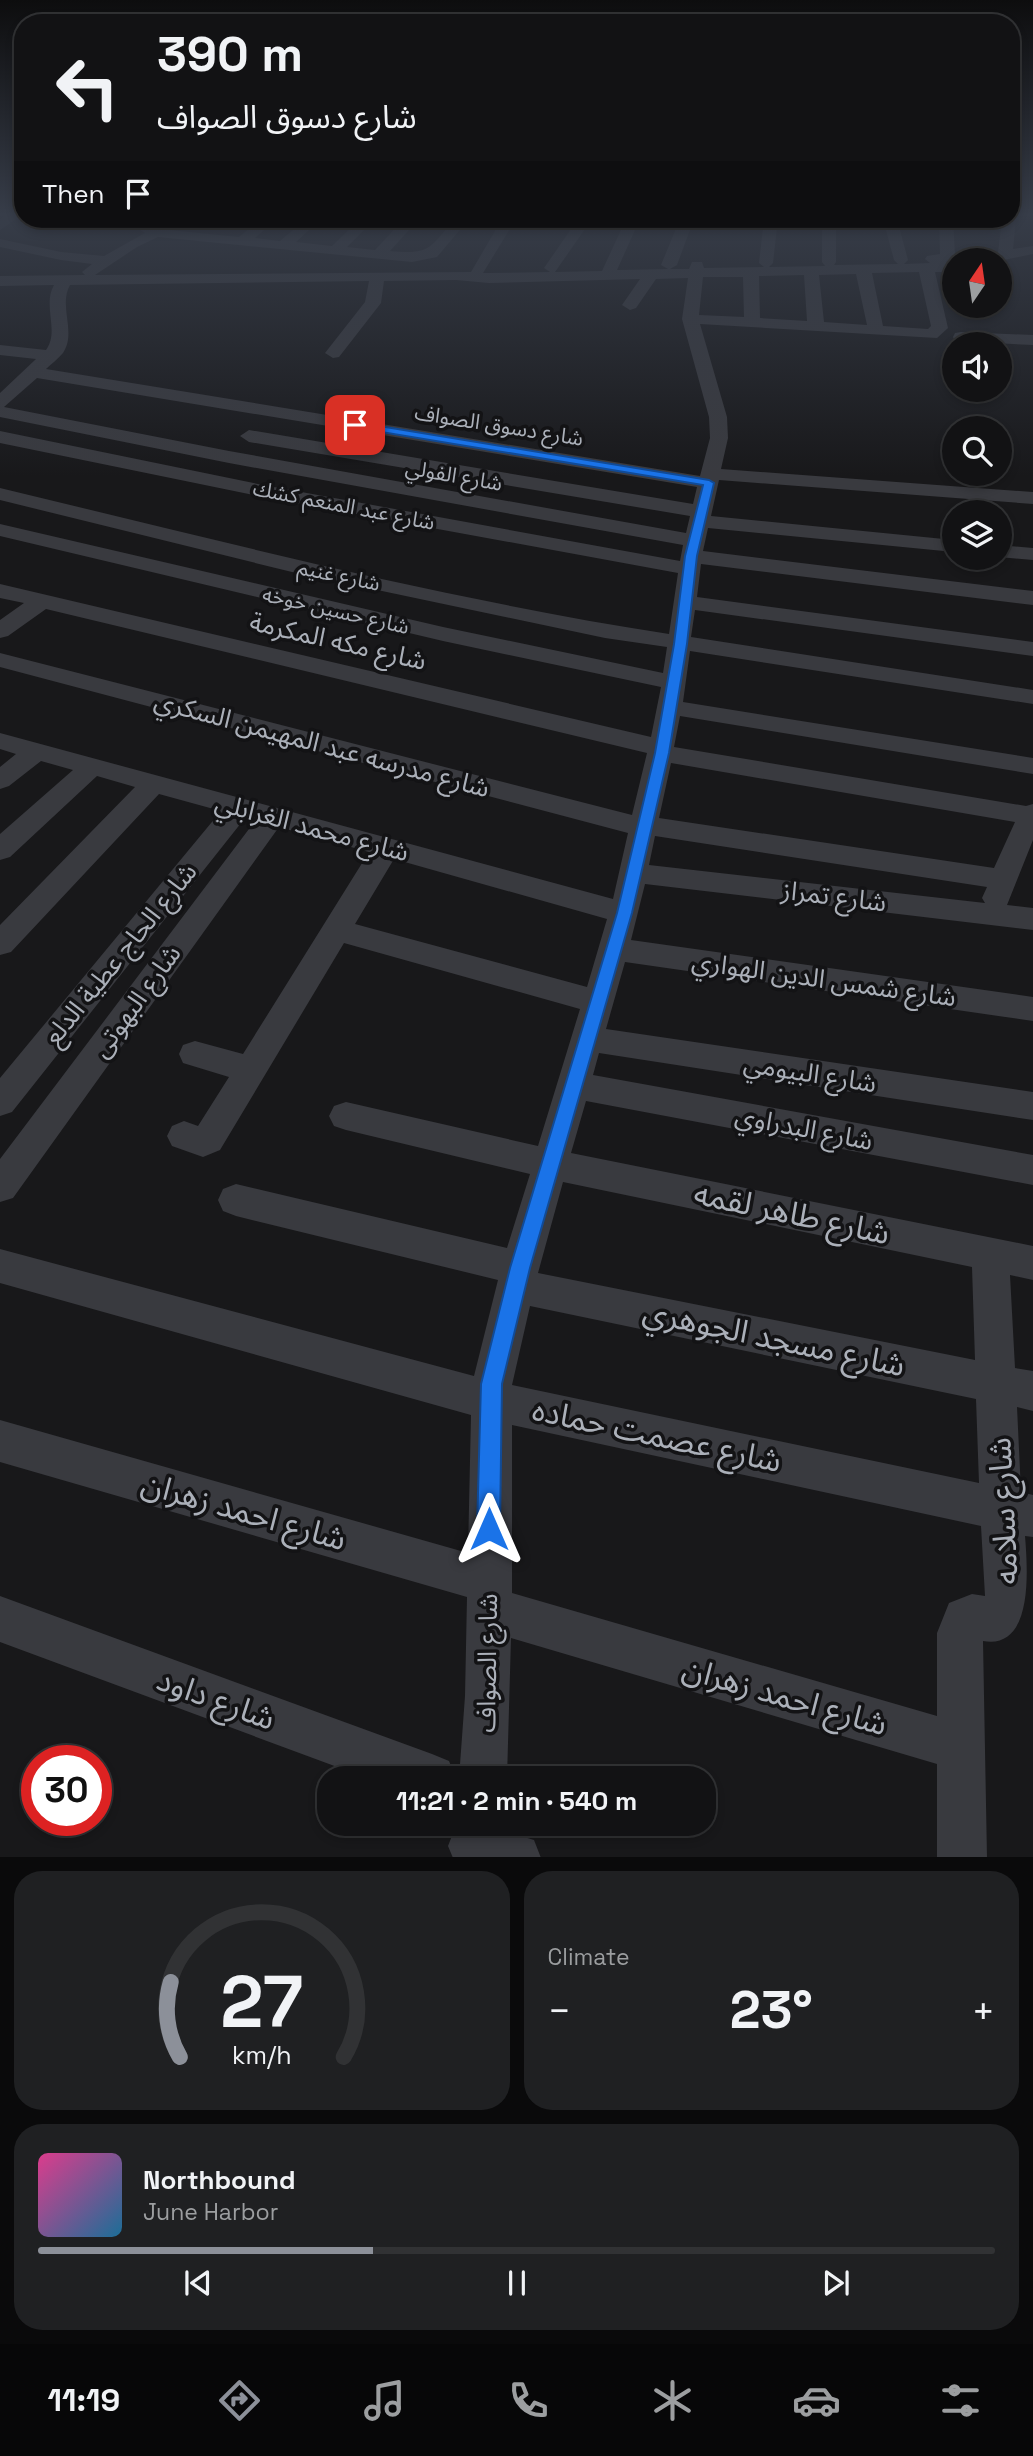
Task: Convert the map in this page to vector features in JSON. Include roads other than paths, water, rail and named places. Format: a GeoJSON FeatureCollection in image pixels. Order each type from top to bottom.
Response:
{"type":"FeatureCollection","features":[{"type":"Feature","properties":{"kind":"street"},"geometry":{"type":"LineString","coordinates":[[0,403],[50,356],[60,342],[61,330],[55,302]]}},
{"type":"Feature","properties":{"kind":"street"},"geometry":{"type":"LineString","coordinates":[[333,353],[373,302]]}},
{"type":"Feature","properties":{"kind":"street"},"geometry":{"type":"LineString","coordinates":[[630,305],[632,302]]}},
{"type":"Feature","properties":{"kind":"street"},"geometry":{"type":"LineString","coordinates":[[693,302],[691,319],[925,335],[939,331],[933,302]]}},
{"type":"Feature","properties":{"kind":"street"},"geometry":{"type":"LineString","coordinates":[[752,302],[752,323]]}},
{"type":"Feature","properties":{"kind":"street"},"geometry":{"type":"LineString","coordinates":[[814,302],[816,327]]}},
{"type":"Feature","properties":{"kind":"street"},"geometry":{"type":"LineString","coordinates":[[870,302],[876,331]]}},
{"type":"Feature","properties":{"kind":"street","name":"شارع الصواف"},"geometry":{"type":"LineString","coordinates":[[484,1766],[488,1696],[490,1400],[518,1277],[625,913],[662,751],[698,530],[720,427],[691,319]]}},
{"type":"Feature","properties":{"kind":"street"},"geometry":{"type":"LineString","coordinates":[[1012,339],[1033,340]]}},
{"type":"Feature","properties":{"kind":"street"},"geometry":{"type":"LineString","coordinates":[[0,350],[50,356]]}},
{"type":"Feature","properties":{"kind":"street","name":"شارع دسوق الصواف"},"geometry":{"type":"LineString","coordinates":[[0,379],[28,377],[273,411],[698,530]]}},
{"type":"Feature","properties":{"kind":"street"},"geometry":{"type":"LineString","coordinates":[[229,457],[273,411]]}},
{"type":"Feature","properties":{"kind":"street","name":"شارع الفولي"},"geometry":{"type":"LineString","coordinates":[[0,412],[229,457],[698,530]]}},
{"type":"Feature","properties":{"kind":"street"},"geometry":{"type":"LineString","coordinates":[[249,436],[1033,598]]}},
{"type":"Feature","properties":{"kind":"street","name":"شارع عبد المنعم كشك"},"geometry":{"type":"LineString","coordinates":[[0,437],[276,493],[698,530]]}},
{"type":"Feature","properties":{"kind":"street","name":"شارع غنيم"},"geometry":{"type":"LineString","coordinates":[[0,494],[292,565],[605,631],[1033,697]]}},
{"type":"Feature","properties":{"kind":"street"},"geometry":{"type":"LineString","coordinates":[[698,530],[1033,498]]}},
{"type":"Feature","properties":{"kind":"street"},"geometry":{"type":"LineString","coordinates":[[698,530],[942,527]]}},
{"type":"Feature","properties":{"kind":"street","name":"شارع حسين خوخه"},"geometry":{"type":"LineString","coordinates":[[0,530],[443,635],[672,695],[1033,766]]}},
{"type":"Feature","properties":{"kind":"street"},"geometry":{"type":"LineString","coordinates":[[698,530],[942,545]]}},
{"type":"Feature","properties":{"kind":"street"},"geometry":{"type":"LineString","coordinates":[[698,530],[1033,649]]}},
{"type":"Feature","properties":{"kind":"street"},"geometry":{"type":"LineString","coordinates":[[1012,532],[1022,532]]}},
{"type":"Feature","properties":{"kind":"street"},"geometry":{"type":"LineString","coordinates":[[1012,552],[1033,554]]}},
{"type":"Feature","properties":{"kind":"street","name":"شارع مكه المكرمة"},"geometry":{"type":"LineString","coordinates":[[0,591],[662,751],[1029,827]]}},
{"type":"Feature","properties":{"kind":"street"},"geometry":{"type":"LineString","coordinates":[[0,631],[40,602]]}},
{"type":"Feature","properties":{"kind":"street","name":"شارع مدرسه عبد المهيمن السكري"},"geometry":{"type":"LineString","coordinates":[[0,660],[645,827],[1004,880]]}},
{"type":"Feature","properties":{"kind":"street","name":"شارع محمد الغرابلي"},"geometry":{"type":"LineString","coordinates":[[0,741],[625,913]]}},
{"type":"Feature","properties":{"kind":"street"},"geometry":{"type":"LineString","coordinates":[[0,780],[35,752]]}},
{"type":"Feature","properties":{"kind":"street"},"geometry":{"type":"LineString","coordinates":[[0,850],[92,767]]}},
{"type":"Feature","properties":{"kind":"street"},"geometry":{"type":"LineString","coordinates":[[0,944],[153,784]]}},
{"type":"Feature","properties":{"kind":"street","name":"شارع الحاج عطية الدلع"},"geometry":{"type":"LineString","coordinates":[[0,1102],[239,807]]}},
{"type":"Feature","properties":{"kind":"street","name":"شارع البهوتى"},"geometry":{"type":"LineString","coordinates":[[0,1187],[273,816]]}},
{"type":"Feature","properties":{"kind":"street"},"geometry":{"type":"LineString","coordinates":[[991,915],[1029,827]]}},
{"type":"Feature","properties":{"kind":"street"},"geometry":{"type":"LineString","coordinates":[[184,1136],[207,1141],[387,848]]}},
{"type":"Feature","properties":{"kind":"street","name":"شارع تمراز"},"geometry":{"type":"LineString","coordinates":[[634,873],[1033,919]]}},
{"type":"Feature","properties":{"kind":"street"},"geometry":{"type":"LineString","coordinates":[[337,930],[599,1002]]}},
{"type":"Feature","properties":{"kind":"street","name":"شارع شمس الدين الهواري"},"geometry":{"type":"LineString","coordinates":[[614,949],[1033,1009]]}},
{"type":"Feature","properties":{"kind":"street","name":"شارع البيومي"},"geometry":{"type":"LineString","coordinates":[[588,1039],[1033,1107]]}},
{"type":"Feature","properties":{"kind":"street"},"geometry":{"type":"LineString","coordinates":[[195,1054],[251,1070]]}},
{"type":"Feature","properties":{"kind":"street","name":"شارع البدراوي"},"geometry":{"type":"LineString","coordinates":[[574,1085],[1033,1170]]}},
{"type":"Feature","properties":{"kind":"street","name":"شارع طاهر لقمه"},"geometry":{"type":"LineString","coordinates":[[346,1116],[551,1164],[1033,1263]]}},
{"type":"Feature","properties":{"kind":"street","name":"شارع مسجد الجوهري"},"geometry":{"type":"LineString","coordinates":[[236,1200],[518,1277],[1014,1387]]}},
{"type":"Feature","properties":{"kind":"street","name":"شارع سلامه"},"geometry":{"type":"LineString","coordinates":[[962,1857],[961,1625],[965,1619],[972,1617],[994,1620],[1005,1612],[1008,1605],[1017,1512],[1014,1387],[990,1253]]}},
{"type":"Feature","properties":{"kind":"street","name":"شارع عصمت حماده"},"geometry":{"type":"LineString","coordinates":[[0,1266],[490,1400],[1017,1512]]}},
{"type":"Feature","properties":{"kind":"street","name":"شارع احمد زهران"},"geometry":{"type":"LineString","coordinates":[[0,1441],[961,1747]]}},
{"type":"Feature","properties":{"kind":"street","name":"شارع داود"},"geometry":{"type":"LineString","coordinates":[[0,1619],[399,1766]]}}]}
